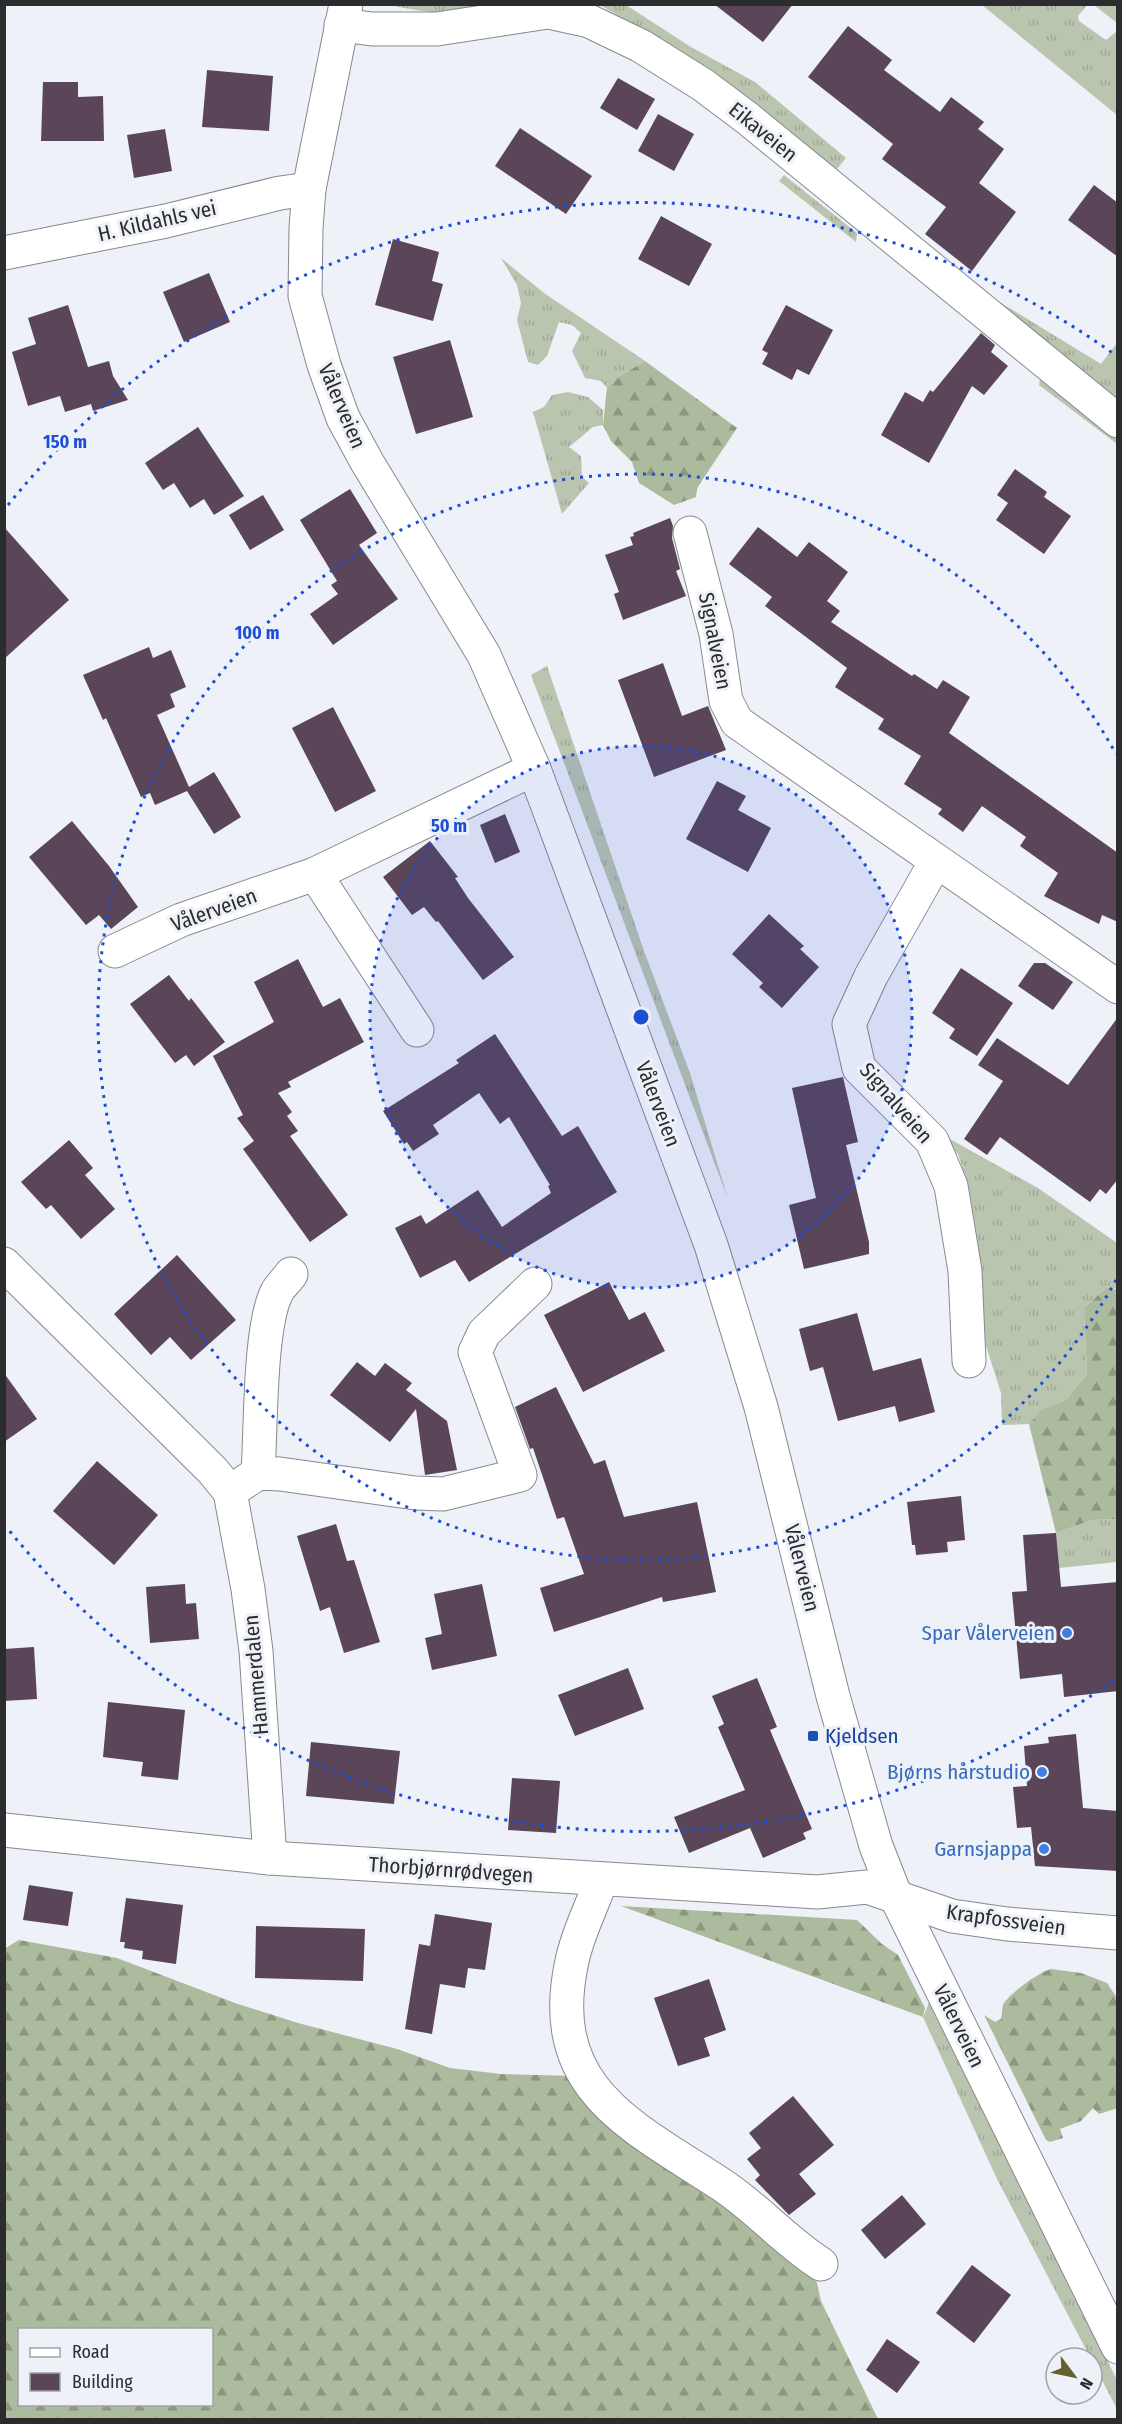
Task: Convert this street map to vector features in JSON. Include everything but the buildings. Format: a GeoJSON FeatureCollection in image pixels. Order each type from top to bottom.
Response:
{"type":"FeatureCollection","features":[{"type":"Feature","properties":{"kind":"street","name":"Eikaveien"},"geometry":{"type":"LineString","coordinates":[[343,15],[372,29],[437,29],[550,8],[599,26],[666,60],[703,85],[1118,421]]}},
{"type":"Feature","properties":{"kind":"street","name":"Vålerveien"},"geometry":{"type":"LineString","coordinates":[[343,15],[309,189],[305,296],[324,365],[343,418],[484,655],[534,769],[578,893],[711,1245],[761,1407],[833,1696],[876,1846],[896,1897],[1118,2347]]}},
{"type":"Feature","properties":{"kind":"street","name":"H. Kildahls vei"},"geometry":{"type":"LineString","coordinates":[[4,253],[156,223],[280,193],[309,189]]}},
{"type":"Feature","properties":{"kind":"street","name":"Signalveien"},"geometry":{"type":"LineString","coordinates":[[690,533],[714,625],[726,701],[737,722],[935,863],[1118,987]]}},
{"type":"Feature","properties":{"kind":"street","name":"Vålerveien"},"geometry":{"type":"LineString","coordinates":[[115,951],[181,920],[315,874],[534,769]]}},
{"type":"Feature","properties":{"kind":"street","name":"Signalveien"},"geometry":{"type":"LineString","coordinates":[[935,863],[871,976],[849,1024],[859,1068],[932,1141],[951,1186],[965,1271],[969,1361]]}},
{"type":"Feature","properties":{"kind":"street"},"geometry":{"type":"LineString","coordinates":[[315,874],[417,1030]]}},
{"type":"Feature","properties":{"kind":"street","name":"Hammerdalen"},"geometry":{"type":"LineString","coordinates":[[4,1264],[213,1471],[230,1492],[248,1589],[256,1651],[270,1858]]}},
{"type":"Feature","properties":{"kind":"street"},"geometry":{"type":"LineString","coordinates":[[258,1473],[264,1356],[270,1314],[277,1292],[291,1274]]}},
{"type":"Feature","properties":{"kind":"street"},"geometry":{"type":"LineString","coordinates":[[230,1492],[258,1473],[415,1493],[443,1494],[519,1475],[475,1352],[484,1334],[535,1284]]}},
{"type":"Feature","properties":{"kind":"street","name":"Thorbjørnrødvegen"},"geometry":{"type":"LineString","coordinates":[[4,1830],[270,1858],[817,1892],[867,1887],[896,1897]]}},
{"type":"Feature","properties":{"kind":"street"},"geometry":{"type":"LineString","coordinates":[[601,1880],[575,1949],[566,1994],[568,2025],[579,2067],[592,2088],[618,2116],[724,2187],[821,2264]]}},
{"type":"Feature","properties":{"kind":"street","name":"Krapfossveien"},"geometry":{"type":"LineString","coordinates":[[896,1897],[952,1916],[1006,1924],[1118,1933]]}},
{"type":"Feature","properties":{"kind":"green space"},"geometry":{"type":"Polygon","coordinates":[[[387,5],[485,5],[447,13],[387,5]]]}},
{"type":"Feature","properties":{"kind":"green space"},"geometry":{"type":"Polygon","coordinates":[[[600,5],[626,5],[691,47],[755,82],[846,158],[837,169],[658,39],[600,5]]]}},
{"type":"Feature","properties":{"kind":"green space"},"geometry":{"type":"Polygon","coordinates":[[[982,5],[1087,5],[1078,16],[1079,21],[1106,40],[1116,32],[1117,23],[1117,115],[982,5]]]}},
{"type":"Feature","properties":{"kind":"green space"},"geometry":{"type":"Polygon","coordinates":[[[1094,5],[1117,5],[1117,23],[1094,5]]]}},
{"type":"Feature","properties":{"kind":"green space"},"geometry":{"type":"Polygon","coordinates":[[[784,175],[857,233],[856,242],[779,181],[784,175]]]}},
{"type":"Feature","properties":{"kind":"green space"},"geometry":{"type":"Polygon","coordinates":[[[501,258],[544,293],[645,361],[620,376],[607,388],[601,381],[585,378],[572,351],[581,333],[572,325],[559,322],[547,356],[538,365],[528,362],[517,320],[521,303],[517,285],[501,258]]]}},
{"type":"Feature","properties":{"kind":"green space"},"geometry":{"type":"Polygon","coordinates":[[[998,301],[1101,364],[1117,343],[1117,406],[1000,312],[998,301]]]}},
{"type":"Feature","properties":{"kind":"green space"},"geometry":{"type":"Polygon","coordinates":[[[645,361],[737,428],[697,488],[696,497],[674,505],[639,483],[632,462],[611,441],[603,425],[607,388],[620,376],[645,361]]]}},
{"type":"Feature","properties":{"kind":"green space"},"geometry":{"type":"Polygon","coordinates":[[[1040,379],[1117,437],[1117,444],[1039,385],[1040,379]]]}},
{"type":"Feature","properties":{"kind":"green space"},"geometry":{"type":"Polygon","coordinates":[[[568,392],[588,397],[603,410],[603,425],[593,427],[569,447],[581,456],[582,477],[589,483],[562,514],[533,412],[544,407],[552,395],[568,392]]]}},
{"type":"Feature","properties":{"kind":"green space"},"geometry":{"type":"Polygon","coordinates":[[[547,666],[644,951],[690,1073],[728,1199],[531,675],[547,666]]]}},
{"type":"Feature","properties":{"kind":"green space"},"geometry":{"type":"Polygon","coordinates":[[[948,1138],[1038,1188],[1117,1243],[1117,1289],[1107,1287],[1084,1308],[1087,1374],[1066,1400],[1042,1410],[1029,1424],[1002,1425],[1001,1393],[975,1311],[969,1214],[962,1166],[958,1154],[946,1142],[948,1138]]]}},
{"type":"Feature","properties":{"kind":"green space"},"geometry":{"type":"Polygon","coordinates":[[[1107,1287],[1118,1290],[1117,1519],[1092,1520],[1056,1533],[1029,1424],[1041,1410],[1066,1400],[1087,1374],[1084,1308],[1107,1287]]]}},
{"type":"Feature","properties":{"kind":"green space"},"geometry":{"type":"Polygon","coordinates":[[[1117,1519],[1117,1562],[1059,1568],[1056,1533],[1092,1520],[1117,1519]]]}},
{"type":"Feature","properties":{"kind":"green space"},"geometry":{"type":"Polygon","coordinates":[[[621,1906],[857,1920],[882,1944],[898,1955],[925,2008],[923,2017],[621,1906]]]}},
{"type":"Feature","properties":{"kind":"green space"},"geometry":{"type":"Polygon","coordinates":[[[19,1940],[117,1958],[235,2003],[298,2023],[397,2049],[450,2068],[501,2074],[575,2076],[814,2270],[821,2301],[878,2419],[5,2419],[4,1949],[19,1940]]]}},
{"type":"Feature","properties":{"kind":"green space"},"geometry":{"type":"Polygon","coordinates":[[[1051,1969],[1081,1973],[1107,1983],[1117,1998],[1118,2108],[1099,2114],[1093,2108],[1081,2121],[1060,2129],[1063,2138],[1050,2142],[1046,2140],[984,2015],[995,2022],[1001,2019],[1003,2005],[1011,1995],[1032,1979],[1051,1969]]]}},
{"type":"Feature","properties":{"kind":"green space"},"geometry":{"type":"Polygon","coordinates":[[[929,2003],[1100,2346],[1084,2346],[997,2179],[923,2017],[929,2003]]]}},
{"type":"Feature","properties":{"kind":"green space"},"geometry":{"type":"Polygon","coordinates":[[[1104,2354],[1117,2380],[1117,2409],[1104,2384],[1104,2354]]]}},
{"type":"Feature","properties":{"kind":"place","name":"Spar Vålerveien"},"geometry":{"type":"Point","coordinates":[1067,1633]}},
{"type":"Feature","properties":{"kind":"place","name":"Kjeldsen"},"geometry":{"type":"Point","coordinates":[813,1736]}},
{"type":"Feature","properties":{"kind":"place","name":"Bjørns hårstudio"},"geometry":{"type":"Point","coordinates":[1042,1772]}},
{"type":"Feature","properties":{"kind":"place","name":"Garnsjappa"},"geometry":{"type":"Point","coordinates":[1044,1849]}}]}
